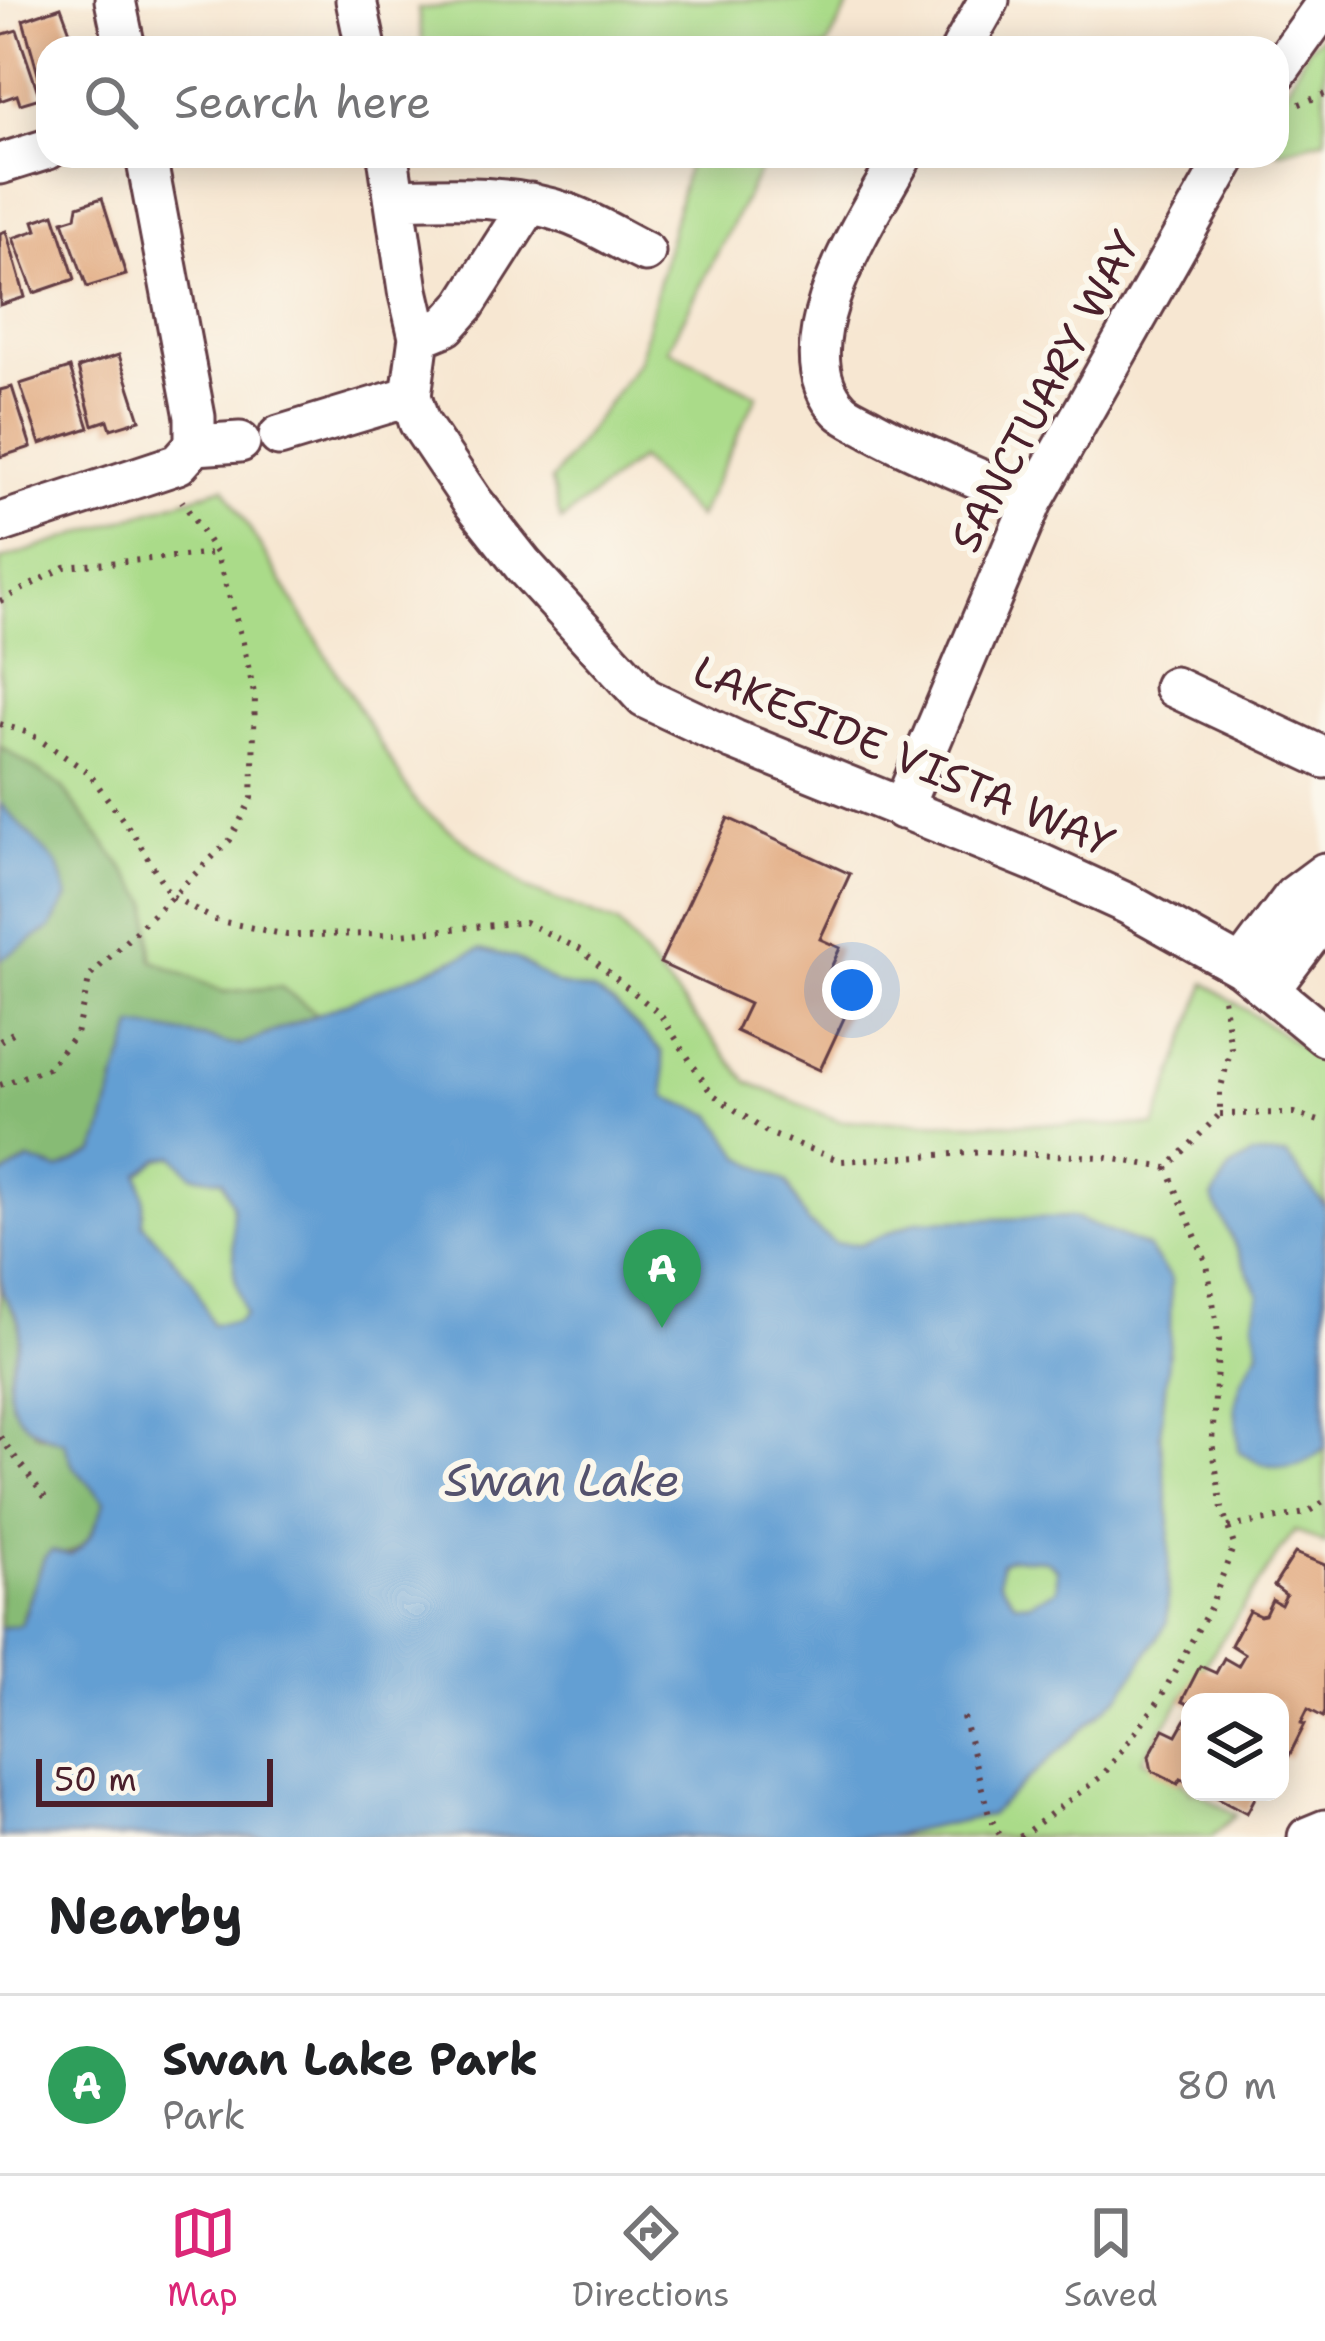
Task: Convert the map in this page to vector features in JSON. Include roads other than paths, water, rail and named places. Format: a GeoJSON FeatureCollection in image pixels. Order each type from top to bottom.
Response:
{"type":"FeatureCollection","features":[{"type":"Feature","properties":{"kind":"street"},"geometry":{"type":"LineString","coordinates":[[115,0],[122,36]]}},
{"type":"Feature","properties":{"kind":"street"},"geometry":{"type":"LineString","coordinates":[[356,0],[364,36]]}},
{"type":"Feature","properties":{"kind":"street"},"geometry":{"type":"LineString","coordinates":[[968,36],[988,0]]}},
{"type":"Feature","properties":{"kind":"street"},"geometry":{"type":"LineString","coordinates":[[1289,55],[1325,5]]}},
{"type":"Feature","properties":{"kind":"street"},"geometry":{"type":"LineString","coordinates":[[0,164],[36,153]]}},
{"type":"Feature","properties":{"kind":"street"},"geometry":{"type":"LineString","coordinates":[[148,168],[195,417],[182,456]]}},
{"type":"Feature","properties":{"kind":"street"},"geometry":{"type":"LineString","coordinates":[[0,523],[182,456],[411,396],[419,337],[390,168]]}},
{"type":"Feature","properties":{"kind":"street"},"geometry":{"type":"LineString","coordinates":[[895,168],[837,274],[822,332],[822,380],[841,411],[898,443],[1032,502]]}},
{"type":"Feature","properties":{"kind":"street","name":"SANCTUARY WAY"},"geometry":{"type":"LineString","coordinates":[[902,809],[1032,502],[1221,168]]}},
{"type":"Feature","properties":{"kind":"street"},"geometry":{"type":"LineString","coordinates":[[396,200],[465,196],[530,202],[570,214],[645,253]]}},
{"type":"Feature","properties":{"kind":"street"},"geometry":{"type":"LineString","coordinates":[[419,337],[446,326],[465,305],[530,202]]}},
{"type":"Feature","properties":{"kind":"street","name":"LAKESIDE VISTA WAY"},"geometry":{"type":"LineString","coordinates":[[411,396],[419,422],[485,518],[645,698],[734,740],[1128,904],[1242,970],[1325,1036]]}},
{"type":"Feature","properties":{"kind":"street"},"geometry":{"type":"LineString","coordinates":[[1174,687],[1325,758]]}},
{"type":"Feature","properties":{"kind":"street"},"geometry":{"type":"LineString","coordinates":[[1242,970],[1294,896],[1325,873]]}},
{"type":"Feature","properties":{"kind":"street"},"geometry":{"type":"LineString","coordinates":[[1242,970],[1325,916]]}},
{"type":"Feature","properties":{"kind":"street"},"geometry":{"type":"LineString","coordinates":[[1308,1837],[1325,1830]]}},
{"type":"Feature","properties":{"kind":"water"},"geometry":{"type":"Polygon","coordinates":[[[0,803],[58,865],[68,897],[51,928],[0,960],[0,803]]]}},
{"type":"Feature","properties":{"kind":"water","name":"Swan Lake"},"geometry":{"type":"Polygon","coordinates":[[[480,949],[515,958],[558,985],[593,991],[615,1005],[662,1052],[666,1097],[713,1115],[742,1157],[787,1182],[807,1222],[835,1243],[862,1244],[917,1221],[1072,1217],[1147,1247],[1171,1279],[1160,1435],[1170,1521],[1167,1623],[1122,1693],[989,1815],[885,1837],[0,1837],[0,1628],[21,1625],[44,1558],[51,1551],[70,1555],[83,1545],[105,1501],[73,1466],[64,1442],[32,1428],[12,1403],[9,1378],[20,1330],[2,1290],[0,1177],[29,1160],[58,1170],[95,1152],[134,1026],[241,1045],[480,949]],[[174,1156],[159,1159],[139,1174],[142,1223],[193,1281],[212,1324],[237,1322],[245,1315],[234,1274],[232,1204],[222,1180],[192,1175],[174,1156]],[[1010,1558],[1001,1563],[999,1582],[1015,1602],[1030,1603],[1057,1589],[1057,1569],[1045,1560],[1010,1558]]]}},
{"type":"Feature","properties":{"kind":"water"},"geometry":{"type":"Polygon","coordinates":[[[1252,1155],[1287,1156],[1325,1206],[1325,1448],[1293,1466],[1261,1463],[1239,1451],[1235,1406],[1241,1382],[1259,1350],[1254,1320],[1259,1294],[1212,1198],[1230,1169],[1252,1155]]]}},
{"type":"Feature","properties":{"kind":"place","name":"Swan Lake Park"},"geometry":{"type":"Point","coordinates":[662,1328]}}]}
